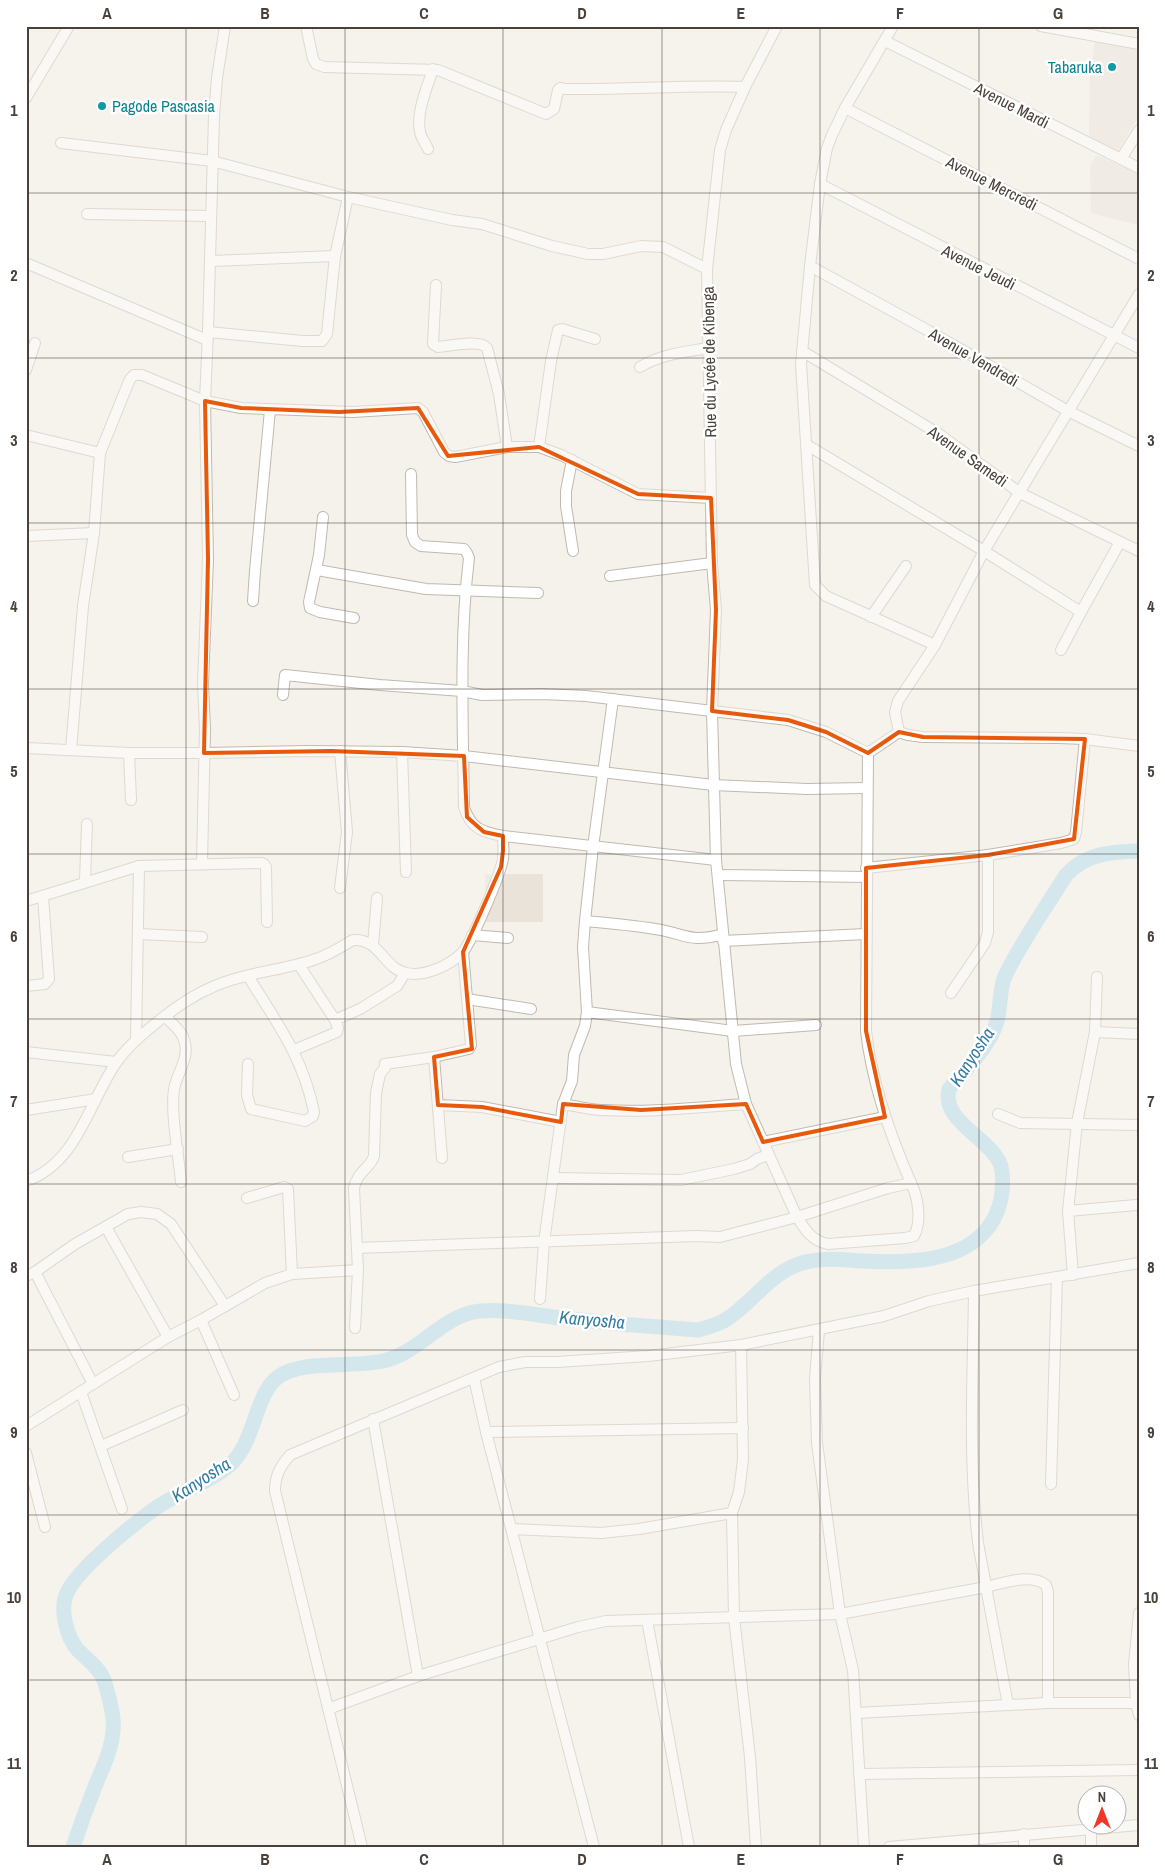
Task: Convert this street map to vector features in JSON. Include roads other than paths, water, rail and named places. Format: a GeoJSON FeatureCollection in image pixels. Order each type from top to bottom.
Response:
{"type":"FeatureCollection","features":[{"type":"Feature","properties":{"kind":"street"},"geometry":{"type":"LineString","coordinates":[[26,98],[69,26]]}},
{"type":"Feature","properties":{"kind":"street"},"geometry":{"type":"LineString","coordinates":[[202,864],[204,684],[208,560],[205,402],[211,261],[212,161],[217,78],[225,26]]}},
{"type":"Feature","properties":{"kind":"street"},"geometry":{"type":"LineString","coordinates":[[306,26],[313,59],[316,64],[324,67],[402,70],[433,69],[546,114],[554,109],[560,88],[607,90],[745,86]]}},
{"type":"Feature","properties":{"kind":"street","name":"Rue du Lycée de Kibenga"},"geometry":{"type":"LineString","coordinates":[[777,26],[745,86],[726,130],[720,150],[707,269],[712,563],[716,610],[712,711],[713,786],[716,860],[736,1064],[746,1104],[768,1155],[797,1218],[808,1234],[817,1242],[828,1244],[914,1236],[917,1224],[916,1194],[911,1183]]}},
{"type":"Feature","properties":{"kind":"street"},"geometry":{"type":"LineString","coordinates":[[893,26],[845,108],[827,148],[820,184],[802,351],[802,379],[815,585],[826,596],[935,645]]}},
{"type":"Feature","properties":{"kind":"street"},"geometry":{"type":"LineString","coordinates":[[1041,26],[1139,44]]}},
{"type":"Feature","properties":{"kind":"street","name":"Avenue Mardi"},"geometry":{"type":"LineString","coordinates":[[885,41],[1139,168]]}},
{"type":"Feature","properties":{"kind":"street"},"geometry":{"type":"LineString","coordinates":[[428,150],[420,133],[419,125],[421,110],[433,69]]}},
{"type":"Feature","properties":{"kind":"street","name":"Avenue Mercredi"},"geometry":{"type":"LineString","coordinates":[[845,108],[1139,258]]}},
{"type":"Feature","properties":{"kind":"street"},"geometry":{"type":"LineString","coordinates":[[1121,158],[1139,130]]}},
{"type":"Feature","properties":{"kind":"street"},"geometry":{"type":"LineString","coordinates":[[61,143],[212,161],[348,197],[452,220],[482,224],[552,246],[588,254],[603,254],[642,246],[663,247],[707,269]]}},
{"type":"Feature","properties":{"kind":"street","name":"Avenue Jeudi"},"geometry":{"type":"LineString","coordinates":[[820,184],[1139,348]]}},
{"type":"Feature","properties":{"kind":"street"},"geometry":{"type":"LineString","coordinates":[[26,263],[208,336],[303,341],[322,340],[327,334],[335,256],[348,197]]}},
{"type":"Feature","properties":{"kind":"street"},"geometry":{"type":"LineString","coordinates":[[87,214],[211,216]]}},
{"type":"Feature","properties":{"kind":"street"},"geometry":{"type":"LineString","coordinates":[[211,261],[335,256]]}},
{"type":"Feature","properties":{"kind":"street","name":"Avenue Vendredi"},"geometry":{"type":"LineString","coordinates":[[810,266],[929,331],[1068,411],[1139,446]]}},
{"type":"Feature","properties":{"kind":"street"},"geometry":{"type":"LineString","coordinates":[[436,286],[433,344],[438,347],[477,343],[487,348],[499,394],[507,447]]}},
{"type":"Feature","properties":{"kind":"street"},"geometry":{"type":"LineString","coordinates":[[899,732],[896,712],[898,701],[935,645],[984,551],[1139,294]]}},
{"type":"Feature","properties":{"kind":"street"},"geometry":{"type":"LineString","coordinates":[[539,447],[551,361],[558,330],[562,329],[595,339]]}},
{"type":"Feature","properties":{"kind":"street"},"geometry":{"type":"LineString","coordinates":[[26,370],[35,343]]}},
{"type":"Feature","properties":{"kind":"street"},"geometry":{"type":"LineString","coordinates":[[640,367],[665,356],[708,348]]}},
{"type":"Feature","properties":{"kind":"street","name":"Avenue Samedi"},"geometry":{"type":"LineString","coordinates":[[802,351],[939,434],[1020,493],[1139,551]]}},
{"type":"Feature","properties":{"kind":"street"},"geometry":{"type":"LineString","coordinates":[[72,750],[83,606],[94,533],[100,453],[130,379],[134,376],[142,375],[205,402],[241,408],[353,412],[418,408],[423,412],[444,452],[449,456],[455,457],[507,447],[539,447],[572,460],[638,494],[711,498]]}},
{"type":"Feature","properties":{"kind":"street"},"geometry":{"type":"LineString","coordinates":[[254,601],[255,562],[270,410]]}},
{"type":"Feature","properties":{"kind":"street"},"geometry":{"type":"LineString","coordinates":[[26,435],[100,453]]}},
{"type":"Feature","properties":{"kind":"street"},"geometry":{"type":"LineString","coordinates":[[807,446],[984,551],[1080,612]]}},
{"type":"Feature","properties":{"kind":"street"},"geometry":{"type":"LineString","coordinates":[[572,460],[566,491],[566,506],[573,551]]}},
{"type":"Feature","properties":{"kind":"street"},"geometry":{"type":"LineString","coordinates":[[411,474],[413,538],[415,542],[421,546],[461,548],[466,550],[469,558],[465,590],[462,691],[464,807],[467,817],[474,826],[484,832],[503,836],[716,860]]}},
{"type":"Feature","properties":{"kind":"street"},"geometry":{"type":"LineString","coordinates":[[323,517],[317,570],[309,602],[310,608],[320,612],[354,618]]}},
{"type":"Feature","properties":{"kind":"street"},"geometry":{"type":"LineString","coordinates":[[26,536],[94,533]]}},
{"type":"Feature","properties":{"kind":"street"},"geometry":{"type":"LineString","coordinates":[[1062,650],[1080,612],[1120,542]]}},
{"type":"Feature","properties":{"kind":"street"},"geometry":{"type":"LineString","coordinates":[[610,576],[712,563]]}},
{"type":"Feature","properties":{"kind":"street"},"geometry":{"type":"LineString","coordinates":[[871,617],[906,566]]}},
{"type":"Feature","properties":{"kind":"street"},"geometry":{"type":"LineString","coordinates":[[317,570],[426,589],[538,592]]}},
{"type":"Feature","properties":{"kind":"street"},"geometry":{"type":"LineString","coordinates":[[283,695],[285,675],[489,695],[563,694],[788,720],[826,732],[868,753]]}},
{"type":"Feature","properties":{"kind":"street"},"geometry":{"type":"LineString","coordinates":[[540,1299],[544,1242],[563,1104],[572,1081],[574,1055],[585,1026],[587,1012],[583,947],[585,921],[613,699]]}},
{"type":"Feature","properties":{"kind":"street"},"geometry":{"type":"LineString","coordinates":[[899,732],[923,737],[1085,739],[1139,746]]}},
{"type":"Feature","properties":{"kind":"street"},"geometry":{"type":"LineString","coordinates":[[868,753],[899,732]]}},
{"type":"Feature","properties":{"kind":"street"},"geometry":{"type":"LineString","coordinates":[[718,875],[866,872],[988,855],[1061,843],[1074,839],[1085,739]]}},
{"type":"Feature","properties":{"kind":"street"},"geometry":{"type":"LineString","coordinates":[[26,748],[129,753],[402,752],[464,756],[713,786],[807,789],[866,788]]}},
{"type":"Feature","properties":{"kind":"street"},"geometry":{"type":"LineString","coordinates":[[340,751],[347,832],[340,888]]}},
{"type":"Feature","properties":{"kind":"street"},"geometry":{"type":"LineString","coordinates":[[402,752],[406,872]]}},
{"type":"Feature","properties":{"kind":"street"},"geometry":{"type":"LineString","coordinates":[[129,753],[131,800]]}},
{"type":"Feature","properties":{"kind":"street"},"geometry":{"type":"LineString","coordinates":[[357,1248],[696,1236],[720,1237],[797,1218],[888,1188],[911,1183],[885,1117],[868,1053],[866,788],[868,753]]}},
{"type":"Feature","properties":{"kind":"street"},"geometry":{"type":"LineString","coordinates":[[85,881],[88,824]]}},
{"type":"Feature","properties":{"kind":"street"},"geometry":{"type":"LineString","coordinates":[[26,1181],[47,1169],[62,1156],[73,1142],[116,1062],[136,1040],[165,1016],[216,986],[248,976],[299,965],[359,939],[373,945],[393,965],[405,973],[425,972],[450,963],[463,952],[472,935],[500,867],[503,836]]}},
{"type":"Feature","properties":{"kind":"street"},"geometry":{"type":"LineString","coordinates":[[951,993],[986,944],[988,932],[988,855]]}},
{"type":"Feature","properties":{"kind":"street"},"geometry":{"type":"LineString","coordinates":[[26,901],[85,881],[139,866],[264,864],[266,867],[267,922]]}},
{"type":"Feature","properties":{"kind":"street"},"geometry":{"type":"LineString","coordinates":[[136,1040],[139,866]]}},
{"type":"Feature","properties":{"kind":"street"},"geometry":{"type":"LineString","coordinates":[[26,986],[45,984],[49,979],[43,896]]}},
{"type":"Feature","properties":{"kind":"street"},"geometry":{"type":"LineString","coordinates":[[373,945],[377,898]]}},
{"type":"Feature","properties":{"kind":"street"},"geometry":{"type":"LineString","coordinates":[[585,921],[656,929],[689,938],[866,934]]}},
{"type":"Feature","properties":{"kind":"street"},"geometry":{"type":"LineString","coordinates":[[138,934],[202,937]]}},
{"type":"Feature","properties":{"kind":"street"},"geometry":{"type":"LineString","coordinates":[[472,935],[508,938]]}},
{"type":"Feature","properties":{"kind":"street"},"geometry":{"type":"LineString","coordinates":[[355,1328],[358,1270],[354,1188],[358,1175],[372,1161],[374,1156],[376,1093],[380,1074],[385,1068],[385,1064],[434,1058],[469,1049],[472,1045],[463,952]]}},
{"type":"Feature","properties":{"kind":"street"},"geometry":{"type":"LineString","coordinates":[[294,1050],[337,1032],[338,1028],[335,1020],[299,965]]}},
{"type":"Feature","properties":{"kind":"street"},"geometry":{"type":"LineString","coordinates":[[335,1020],[360,1009],[397,986],[405,973]]}},
{"type":"Feature","properties":{"kind":"street"},"geometry":{"type":"LineString","coordinates":[[248,976],[294,1050],[310,1089],[314,1112],[310,1119],[306,1121],[251,1109],[247,1094],[248,1064]]}},
{"type":"Feature","properties":{"kind":"street"},"geometry":{"type":"LineString","coordinates":[[1073,1275],[1068,1211],[1077,1123],[1095,1032],[1097,977]]}},
{"type":"Feature","properties":{"kind":"street"},"geometry":{"type":"LineString","coordinates":[[467,999],[531,1009]]}},
{"type":"Feature","properties":{"kind":"street"},"geometry":{"type":"LineString","coordinates":[[587,1012],[733,1031],[816,1025]]}},
{"type":"Feature","properties":{"kind":"street"},"geometry":{"type":"LineString","coordinates":[[165,1016],[184,1039],[186,1049],[184,1062],[174,1090],[173,1104],[181,1182]]}},
{"type":"Feature","properties":{"kind":"street"},"geometry":{"type":"LineString","coordinates":[[1095,1032],[1139,1034]]}},
{"type":"Feature","properties":{"kind":"street"},"geometry":{"type":"LineString","coordinates":[[26,1052],[116,1062]]}},
{"type":"Feature","properties":{"kind":"street"},"geometry":{"type":"LineString","coordinates":[[434,1058],[442,1158]]}},
{"type":"Feature","properties":{"kind":"street"},"geometry":{"type":"LineString","coordinates":[[26,1110],[96,1099]]}},
{"type":"Feature","properties":{"kind":"street"},"geometry":{"type":"LineString","coordinates":[[563,1104],[600,1110],[689,1109],[746,1104]]}},
{"type":"Feature","properties":{"kind":"street"},"geometry":{"type":"LineString","coordinates":[[438,1105],[482,1107],[561,1122]]}},
{"type":"Feature","properties":{"kind":"street"},"geometry":{"type":"LineString","coordinates":[[998,1114],[1020,1123],[1139,1125]]}},
{"type":"Feature","properties":{"kind":"street"},"geometry":{"type":"LineString","coordinates":[[763,1142],[885,1117]]}},
{"type":"Feature","properties":{"kind":"street"},"geometry":{"type":"LineString","coordinates":[[128,1157],[178,1149]]}},
{"type":"Feature","properties":{"kind":"street"},"geometry":{"type":"LineString","coordinates":[[552,1178],[681,1180],[734,1169],[768,1155]]}},
{"type":"Feature","properties":{"kind":"street"},"geometry":{"type":"LineString","coordinates":[[247,1198],[284,1187],[288,1189],[292,1274]]}},
{"type":"Feature","properties":{"kind":"street"},"geometry":{"type":"LineString","coordinates":[[1068,1211],[1136,1205]]}},
{"type":"Feature","properties":{"kind":"street"},"geometry":{"type":"LineString","coordinates":[[93,1384],[31,1274],[75,1244],[128,1214],[141,1212],[156,1214],[171,1224],[225,1306]]}},
{"type":"Feature","properties":{"kind":"street"},"geometry":{"type":"LineString","coordinates":[[106,1227],[168,1338]]}},
{"type":"Feature","properties":{"kind":"street"},"geometry":{"type":"LineString","coordinates":[[362,1847],[275,1492],[275,1479],[280,1467],[290,1455],[499,1367],[525,1362],[556,1362],[648,1356],[741,1344],[884,1316],[929,1301],[974,1291],[1139,1263]]}},
{"type":"Feature","properties":{"kind":"street"},"geometry":{"type":"LineString","coordinates":[[26,1426],[168,1338],[266,1283],[292,1274],[358,1270]]}},
{"type":"Feature","properties":{"kind":"street"},"geometry":{"type":"LineString","coordinates":[[1051,1484],[1057,1277]]}},
{"type":"Feature","properties":{"kind":"street"},"geometry":{"type":"LineString","coordinates":[[974,1291],[972,1420],[974,1504],[978,1544],[1008,1705]]}},
{"type":"Feature","properties":{"kind":"street"},"geometry":{"type":"LineString","coordinates":[[201,1320],[234,1394]]}},
{"type":"Feature","properties":{"kind":"street"},"geometry":{"type":"LineString","coordinates":[[820,1330],[815,1379],[817,1443],[840,1614],[852,1670],[864,1847]]}},
{"type":"Feature","properties":{"kind":"street"},"geometry":{"type":"LineString","coordinates":[[741,1344],[743,1460],[739,1492],[732,1513],[734,1617],[749,1748],[756,1847]]}},
{"type":"Feature","properties":{"kind":"street"},"geometry":{"type":"LineString","coordinates":[[474,1378],[486,1432],[594,1847]]}},
{"type":"Feature","properties":{"kind":"street"},"geometry":{"type":"LineString","coordinates":[[81,1392],[122,1509]]}},
{"type":"Feature","properties":{"kind":"street"},"geometry":{"type":"LineString","coordinates":[[101,1446],[183,1410]]}},
{"type":"Feature","properties":{"kind":"street"},"geometry":{"type":"LineString","coordinates":[[372,1419],[418,1676]]}},
{"type":"Feature","properties":{"kind":"street"},"geometry":{"type":"LineString","coordinates":[[486,1432],[743,1428]]}},
{"type":"Feature","properties":{"kind":"street"},"geometry":{"type":"LineString","coordinates":[[26,1453],[45,1527]]}},
{"type":"Feature","properties":{"kind":"street"},"geometry":{"type":"LineString","coordinates":[[512,1529],[602,1533],[640,1529],[732,1513]]}},
{"type":"Feature","properties":{"kind":"street"},"geometry":{"type":"LineString","coordinates":[[328,1709],[418,1676],[578,1627],[606,1621],[840,1614],[1015,1581],[1036,1580],[1046,1585],[1048,1592],[1050,1671],[1048,1703]]}},
{"type":"Feature","properties":{"kind":"street"},"geometry":{"type":"LineString","coordinates":[[1139,1613],[1134,1664],[1136,1703],[1139,1715]]}},
{"type":"Feature","properties":{"kind":"street"},"geometry":{"type":"LineString","coordinates":[[647,1620],[688,1847]]}},
{"type":"Feature","properties":{"kind":"street"},"geometry":{"type":"LineString","coordinates":[[856,1713],[1048,1703],[1136,1703]]}},
{"type":"Feature","properties":{"kind":"street"},"geometry":{"type":"LineString","coordinates":[[859,1774],[1139,1770]]}},
{"type":"Feature","properties":{"kind":"street"},"geometry":{"type":"LineString","coordinates":[[889,1847],[961,1843],[1024,1834],[1078,1829]]}},
{"type":"Feature","properties":{"kind":"street"},"geometry":{"type":"LineString","coordinates":[[1024,1834],[1024,1847]]}},
{"type":"Feature","properties":{"kind":"waterway","name":"Kanyosha"},"geometry":{"type":"LineString","coordinates":[[73,1847],[109,1751],[113,1725],[109,1698],[102,1675],[77,1649],[70,1638],[64,1616],[66,1595],[80,1574],[131,1527],[162,1504],[216,1475],[235,1460],[249,1435],[264,1396],[278,1377],[288,1371],[300,1368],[371,1363],[396,1357],[450,1322],[473,1312],[493,1310],[594,1322],[698,1330],[727,1319],[771,1280],[791,1267],[802,1263],[824,1259],[879,1262],[914,1261],[949,1254],[965,1247],[979,1238],[997,1213],[1003,1185],[1002,1171],[998,1160],[991,1150],[953,1112],[949,1101],[949,1089],[983,1048],[994,1030],[1005,976],[1026,938],[1066,875],[1082,862],[1100,855],[1139,851]]}},
{"type":"Feature","properties":{"kind":"place","name":"Tabaruka"},"geometry":{"type":"Point","coordinates":[1112,67]}},
{"type":"Feature","properties":{"kind":"place","name":"Pagode Pascasia"},"geometry":{"type":"Point","coordinates":[102,106]}}]}
